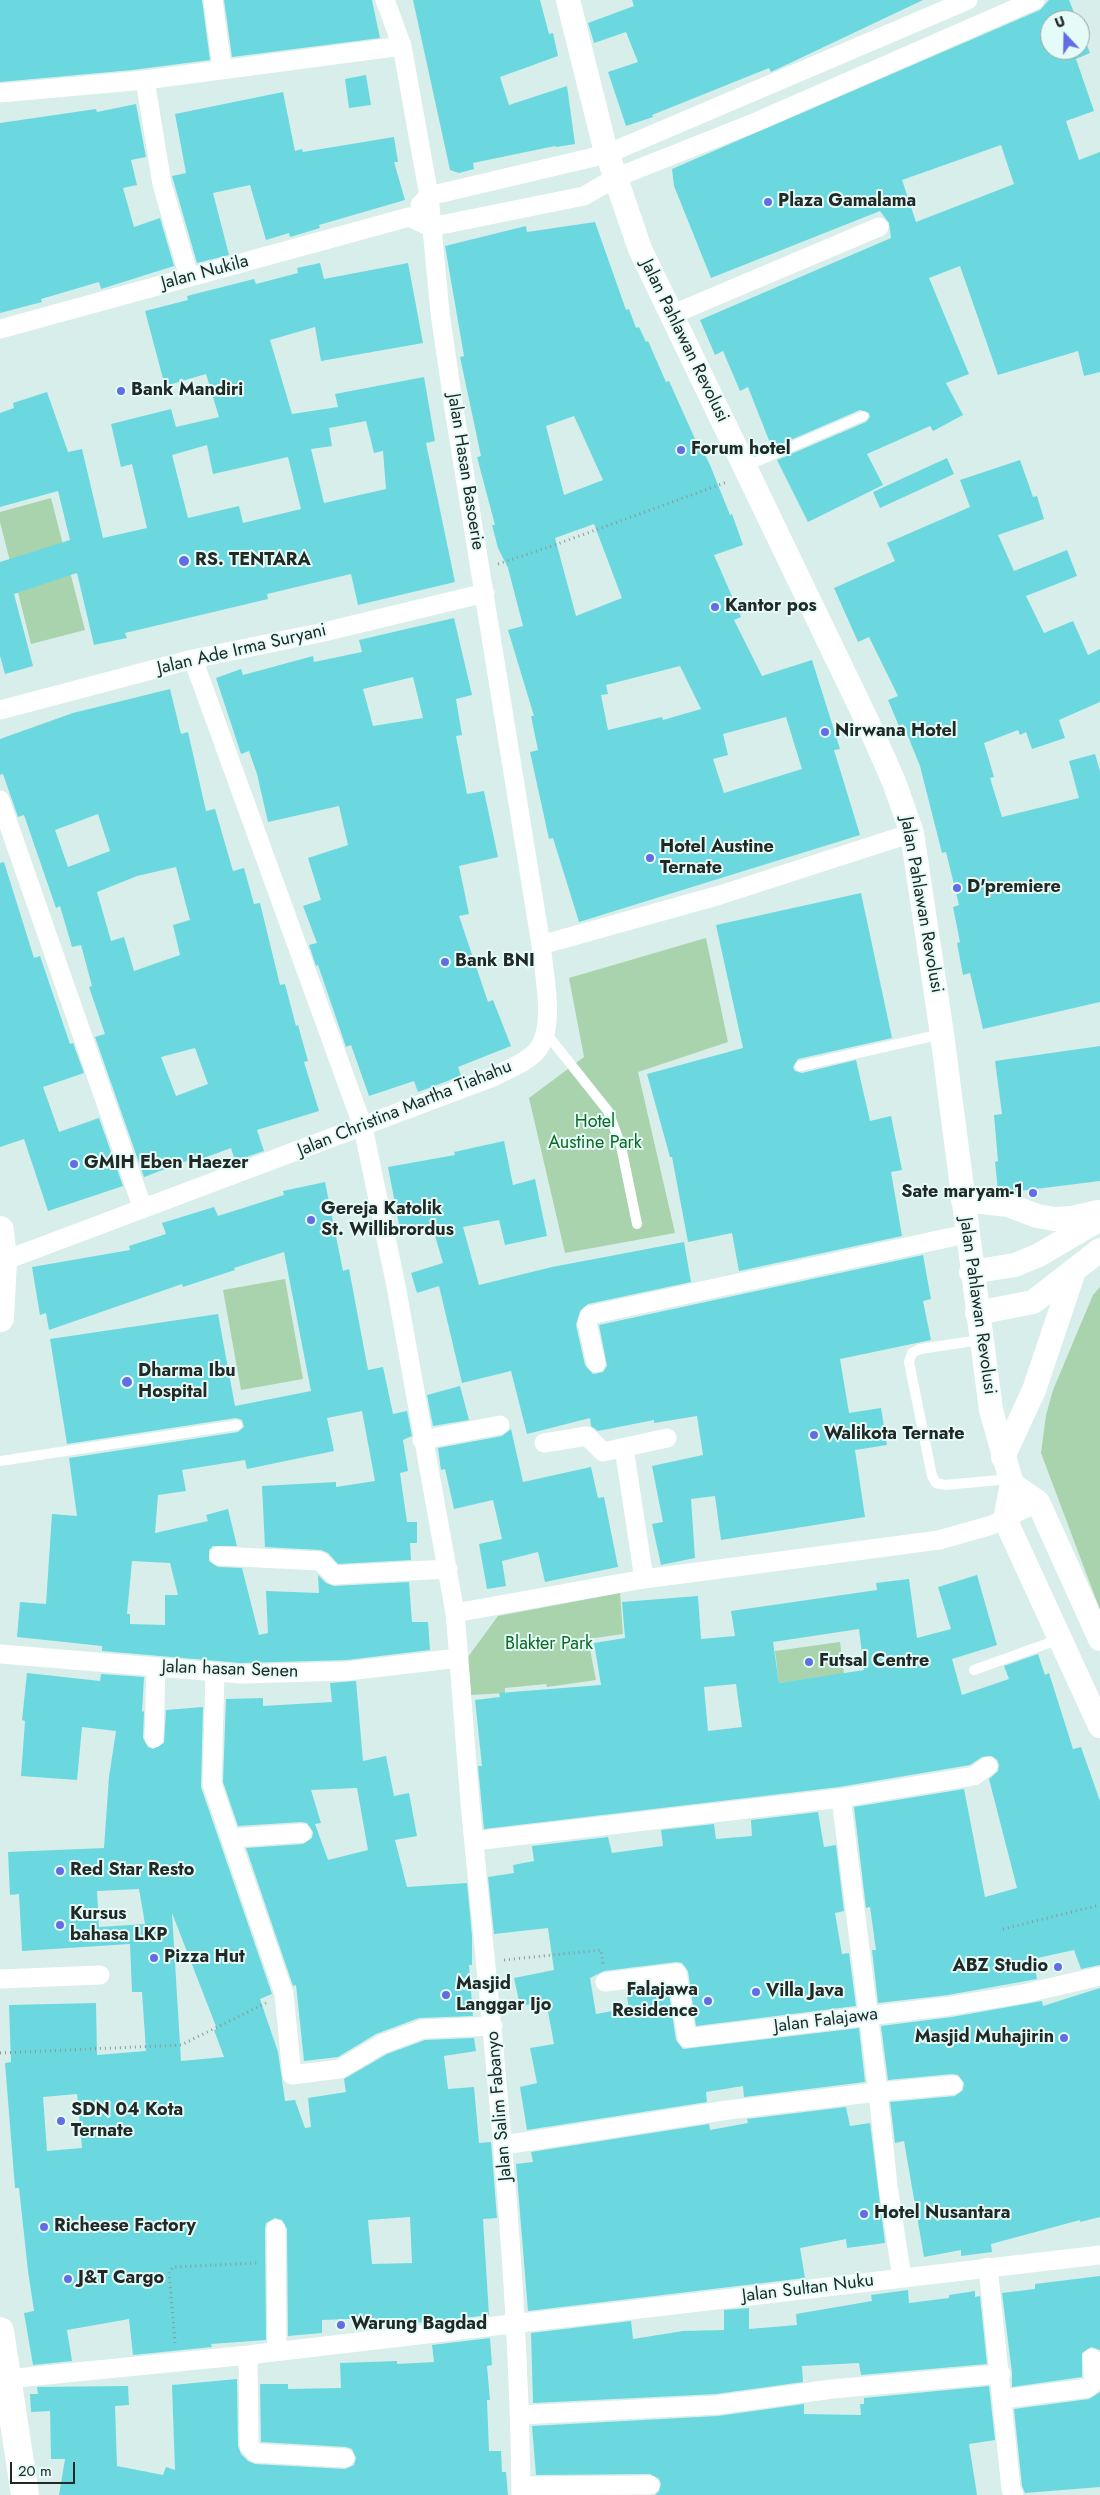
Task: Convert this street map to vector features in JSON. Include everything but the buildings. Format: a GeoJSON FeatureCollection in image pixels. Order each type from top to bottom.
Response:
{"type":"FeatureCollection","features":[{"type":"Feature","properties":{"kind":"highway"},"geometry":{"type":"LineString","coordinates":[[0,1230],[3,1261],[0,1318]]}},
{"type":"Feature","properties":{"kind":"highway"},"geometry":{"type":"LineString","coordinates":[[0,2331],[25,2495]]}},
{"type":"Feature","properties":{"kind":"street"},"geometry":{"type":"LineString","coordinates":[[213,0],[222,68]]}},
{"type":"Feature","properties":{"kind":"street","name":"Jalan Hasan Basoerie"},"geometry":{"type":"LineString","coordinates":[[385,0],[402,46],[429,196],[441,322],[541,946]]}},
{"type":"Feature","properties":{"kind":"street","name":"Jalan Pahlawan Revolusi"},"geometry":{"type":"LineString","coordinates":[[568,0],[607,154],[640,249],[868,723],[894,782],[912,833],[942,1034],[980,1340],[991,1410],[1011,1482],[1006,1519]]}},
{"type":"Feature","properties":{"kind":"street"},"geometry":{"type":"LineString","coordinates":[[968,0],[607,154],[429,196],[409,217],[431,227],[584,196],[615,178],[756,122],[1035,0]]}},
{"type":"Feature","properties":{"kind":"street"},"geometry":{"type":"LineString","coordinates":[[0,93],[145,80],[222,68],[402,46]]}},
{"type":"Feature","properties":{"kind":"street"},"geometry":{"type":"LineString","coordinates":[[145,80],[162,184],[189,278]]}},
{"type":"Feature","properties":{"kind":"street","name":"Jalan Nukila"},"geometry":{"type":"LineString","coordinates":[[0,329],[409,217]]}},
{"type":"Feature","properties":{"kind":"street"},"geometry":{"type":"LineString","coordinates":[[671,315],[879,227]]}},
{"type":"Feature","properties":{"kind":"street","name":"Jalan Ade Irma Suryani"},"geometry":{"type":"LineString","coordinates":[[0,710],[193,659],[324,632],[485,593]]}},
{"type":"Feature","properties":{"kind":"street","name":"Jalan Salim Fabanyo"},"geometry":{"type":"LineString","coordinates":[[193,659],[363,1127],[396,1286],[422,1440],[448,1569],[455,1613],[474,1841],[504,2145],[516,2323],[521,2490]]}},
{"type":"Feature","properties":{"kind":"street"},"geometry":{"type":"LineString","coordinates":[[0,800],[143,1209]]}},
{"type":"Feature","properties":{"kind":"street"},"geometry":{"type":"LineString","coordinates":[[546,1033],[547,1012],[541,946],[720,895],[912,833]]}},
{"type":"Feature","properties":{"kind":"street","name":"Jalan Christina Martha Tiahahu"},"geometry":{"type":"LineString","coordinates":[[3,1261],[493,1077],[526,1060],[538,1049],[546,1033]]}},
{"type":"Feature","properties":{"kind":"street"},"geometry":{"type":"LineString","coordinates":[[963,1200],[1008,1206],[1037,1216],[1054,1219],[1072,1218],[1100,1211]]}},
{"type":"Feature","properties":{"kind":"street"},"geometry":{"type":"LineString","coordinates":[[971,1272],[1015,1265],[1040,1255],[1100,1219]]}},
{"type":"Feature","properties":{"kind":"street"},"geometry":{"type":"LineString","coordinates":[[596,1363],[587,1323],[590,1315],[966,1234]]}},
{"type":"Feature","properties":{"kind":"street"},"geometry":{"type":"LineString","coordinates":[[977,1313],[1033,1302],[1100,1250]]}},
{"type":"Feature","properties":{"kind":"street"},"geometry":{"type":"LineString","coordinates":[[1003,1457],[1034,1390],[1074,1271]]}},
{"type":"Feature","properties":{"kind":"street"},"geometry":{"type":"LineString","coordinates":[[422,1440],[500,1425]]}},
{"type":"Feature","properties":{"kind":"street"},"geometry":{"type":"LineString","coordinates":[[544,1443],[587,1436],[603,1452],[667,1438]]}},
{"type":"Feature","properties":{"kind":"street"},"geometry":{"type":"LineString","coordinates":[[624,1448],[644,1579]]}},
{"type":"Feature","properties":{"kind":"street"},"geometry":{"type":"LineString","coordinates":[[1011,1482],[1038,1502],[1100,1639]]}},
{"type":"Feature","properties":{"kind":"street"},"geometry":{"type":"LineString","coordinates":[[455,1613],[644,1579],[939,1540],[1006,1519],[1038,1502]]}},
{"type":"Feature","properties":{"kind":"street"},"geometry":{"type":"LineString","coordinates":[[1006,1519],[1100,1726]]}},
{"type":"Feature","properties":{"kind":"street"},"geometry":{"type":"LineString","coordinates":[[219,1556],[320,1561],[334,1575],[448,1569]]}},
{"type":"Feature","properties":{"kind":"street","name":"Jalan hasan Senen"},"geometry":{"type":"LineString","coordinates":[[0,1654],[214,1673],[268,1674],[348,1671],[459,1658]]}},
{"type":"Feature","properties":{"kind":"street"},"geometry":{"type":"LineString","coordinates":[[154,1738],[156,1668]]}},
{"type":"Feature","properties":{"kind":"street"},"geometry":{"type":"LineString","coordinates":[[214,1673],[212,1784],[284,1994],[292,2076],[340,2069],[382,2044],[423,2029],[492,2026]]}},
{"type":"Feature","properties":{"kind":"street"},"geometry":{"type":"LineString","coordinates":[[474,1841],[842,1798],[974,1776],[988,1766]]}},
{"type":"Feature","properties":{"kind":"street"},"geometry":{"type":"LineString","coordinates":[[842,1798],[888,2186],[902,2278]]}},
{"type":"Feature","properties":{"kind":"street"},"geometry":{"type":"LineString","coordinates":[[232,1838],[302,1833]]}},
{"type":"Feature","properties":{"kind":"street","name":"Jalan Falajawa"},"geometry":{"type":"LineString","coordinates":[[605,1982],[677,1973],[687,2038],[987,2001],[1100,1976]]}},
{"type":"Feature","properties":{"kind":"street"},"geometry":{"type":"LineString","coordinates":[[0,1979],[100,1975]]}},
{"type":"Feature","properties":{"kind":"street"},"geometry":{"type":"LineString","coordinates":[[504,2145],[728,2110],[953,2084]]}},
{"type":"Feature","properties":{"kind":"street"},"geometry":{"type":"LineString","coordinates":[[276,2229],[277,2351]]}},
{"type":"Feature","properties":{"kind":"street","name":"Jalan Sultan Nuku"},"geometry":{"type":"LineString","coordinates":[[6,2379],[248,2355],[1100,2255]]}},
{"type":"Feature","properties":{"kind":"street"},"geometry":{"type":"LineString","coordinates":[[988,2267],[1014,2495]]}},
{"type":"Feature","properties":{"kind":"street"},"geometry":{"type":"LineString","coordinates":[[248,2355],[249,2446],[252,2450],[256,2453],[346,2458]]}},
{"type":"Feature","properties":{"kind":"street"},"geometry":{"type":"LineString","coordinates":[[1003,2399],[1088,2388],[1094,2382],[1092,2358]]}},
{"type":"Feature","properties":{"kind":"street"},"geometry":{"type":"LineString","coordinates":[[520,2415],[717,2405],[832,2389],[1001,2374]]}},
{"type":"Feature","properties":{"kind":"street"},"geometry":{"type":"LineString","coordinates":[[521,2490],[650,2485]]}},
{"type":"Feature","properties":{"kind":"lane"},"geometry":{"type":"LineString","coordinates":[[746,471],[863,416]]}},
{"type":"Feature","properties":{"kind":"lane"},"geometry":{"type":"LineString","coordinates":[[546,1033],[608,1112],[621,1146],[637,1224]]}},
{"type":"Feature","properties":{"kind":"lane"},"geometry":{"type":"LineString","coordinates":[[800,1066],[942,1034]]}},
{"type":"Feature","properties":{"kind":"lane"},"geometry":{"type":"LineString","coordinates":[[980,1340],[920,1349],[912,1353],[910,1362],[932,1476],[936,1482],[945,1485],[1011,1482]]}},
{"type":"Feature","properties":{"kind":"lane"},"geometry":{"type":"LineString","coordinates":[[0,1462],[237,1424]]}},
{"type":"Feature","properties":{"kind":"lane"},"geometry":{"type":"LineString","coordinates":[[974,1670],[1060,1639]]}},
{"type":"Feature","properties":{"kind":"path"},"geometry":{"type":"LineString","coordinates":[[480,569],[549,547],[746,471]]}},
{"type":"Feature","properties":{"kind":"path"},"geometry":{"type":"LineString","coordinates":[[1003,1929],[1100,1905]]}},
{"type":"Feature","properties":{"kind":"path"},"geometry":{"type":"LineString","coordinates":[[486,1962],[601,1950],[605,1982]]}},
{"type":"Feature","properties":{"kind":"path"},"geometry":{"type":"LineString","coordinates":[[0,2053],[181,2045],[284,1994]]}},
{"type":"Feature","properties":{"kind":"path"},"geometry":{"type":"LineString","coordinates":[[176,2362],[169,2272],[173,2267],[275,2263]]}},
{"type":"Feature","properties":{"kind":"green space"},"geometry":{"type":"Polygon","coordinates":[[[51,498],[85,630],[31,644],[0,522],[0,512],[51,498]]]}},
{"type":"Feature","properties":{"kind":"green space","name":"Hotel Austine Park"},"geometry":{"type":"Polygon","coordinates":[[[706,938],[728,1042],[638,1072],[675,1233],[565,1253],[529,1098],[584,1057],[569,978],[706,938]]]}},
{"type":"Feature","properties":{"kind":"green space"},"geometry":{"type":"Polygon","coordinates":[[[285,1279],[303,1379],[241,1390],[223,1290],[285,1279]]]}},
{"type":"Feature","properties":{"kind":"green space"},"geometry":{"type":"Polygon","coordinates":[[[1100,1287],[1100,1610],[1041,1453],[1046,1415],[1053,1390],[1093,1295],[1100,1287]]]}},
{"type":"Feature","properties":{"kind":"green space","name":"Blakter Park"},"geometry":{"type":"Polygon","coordinates":[[[620,1593],[623,1634],[588,1639],[596,1680],[547,1687],[546,1684],[505,1688],[505,1693],[471,1695],[468,1657],[498,1616],[620,1593]]]}},
{"type":"Feature","properties":{"kind":"green space","name":"Futsal Centre"},"geometry":{"type":"Polygon","coordinates":[[[840,1642],[844,1674],[779,1683],[775,1651],[840,1642]]]}},
{"type":"Feature","properties":{"kind":"place","name":"Plaza Gamalama"},"geometry":{"type":"Point","coordinates":[768,202]}},
{"type":"Feature","properties":{"kind":"place","name":"Bank Mandiri"},"geometry":{"type":"Point","coordinates":[121,391]}},
{"type":"Feature","properties":{"kind":"place","name":"Forum hotel"},"geometry":{"type":"Point","coordinates":[681,450]}},
{"type":"Feature","properties":{"kind":"place","name":"RS. TENTARA"},"geometry":{"type":"Point","coordinates":[184,561]}},
{"type":"Feature","properties":{"kind":"place","name":"Kantor pos"},"geometry":{"type":"Point","coordinates":[715,607]}},
{"type":"Feature","properties":{"kind":"place","name":"Nirwana Hotel"},"geometry":{"type":"Point","coordinates":[825,732]}},
{"type":"Feature","properties":{"kind":"place","name":"Hotel Austine Ternate"},"geometry":{"type":"Point","coordinates":[650,858]}},
{"type":"Feature","properties":{"kind":"place","name":"D'premiere"},"geometry":{"type":"Point","coordinates":[957,888]}},
{"type":"Feature","properties":{"kind":"place","name":"Bank BNI"},"geometry":{"type":"Point","coordinates":[445,962]}},
{"type":"Feature","properties":{"kind":"place","name":"GMIH Eben Haezer"},"geometry":{"type":"Point","coordinates":[74,1164]}},
{"type":"Feature","properties":{"kind":"place","name":"Sate maryam-1"},"geometry":{"type":"Point","coordinates":[1033,1193]}},
{"type":"Feature","properties":{"kind":"place","name":"Gereja Katolik St. Willibrordus"},"geometry":{"type":"Point","coordinates":[311,1220]}},
{"type":"Feature","properties":{"kind":"place","name":"Dharma Ibu Hospital"},"geometry":{"type":"Point","coordinates":[127,1382]}},
{"type":"Feature","properties":{"kind":"place","name":"Walikota Ternate"},"geometry":{"type":"Point","coordinates":[814,1435]}},
{"type":"Feature","properties":{"kind":"place","name":"Futsal Centre"},"geometry":{"type":"Point","coordinates":[809,1662]}},
{"type":"Feature","properties":{"kind":"place","name":"Red Star Resto"},"geometry":{"type":"Point","coordinates":[60,1871]}},
{"type":"Feature","properties":{"kind":"place","name":"Kursus bahasa LKP"},"geometry":{"type":"Point","coordinates":[60,1925]}},
{"type":"Feature","properties":{"kind":"place","name":"Pizza Hut"},"geometry":{"type":"Point","coordinates":[154,1958]}},
{"type":"Feature","properties":{"kind":"place","name":"ABZ Studio"},"geometry":{"type":"Point","coordinates":[1058,1967]}},
{"type":"Feature","properties":{"kind":"place","name":"Villa Java"},"geometry":{"type":"Point","coordinates":[756,1992]}},
{"type":"Feature","properties":{"kind":"place","name":"Masjid Langgar Ijo"},"geometry":{"type":"Point","coordinates":[446,1995]}},
{"type":"Feature","properties":{"kind":"place","name":"Falajawa Residence"},"geometry":{"type":"Point","coordinates":[708,2001]}},
{"type":"Feature","properties":{"kind":"place","name":"Masjid Muhajirin"},"geometry":{"type":"Point","coordinates":[1064,2038]}},
{"type":"Feature","properties":{"kind":"place","name":"SDN 04 Kota Ternate"},"geometry":{"type":"Point","coordinates":[61,2121]}},
{"type":"Feature","properties":{"kind":"place","name":"Hotel Nusantara"},"geometry":{"type":"Point","coordinates":[864,2214]}},
{"type":"Feature","properties":{"kind":"place","name":"Richeese Factory"},"geometry":{"type":"Point","coordinates":[44,2227]}},
{"type":"Feature","properties":{"kind":"place","name":"J&T Cargo"},"geometry":{"type":"Point","coordinates":[68,2279]}},
{"type":"Feature","properties":{"kind":"place","name":"Warung Bagdad"},"geometry":{"type":"Point","coordinates":[341,2325]}}]}
